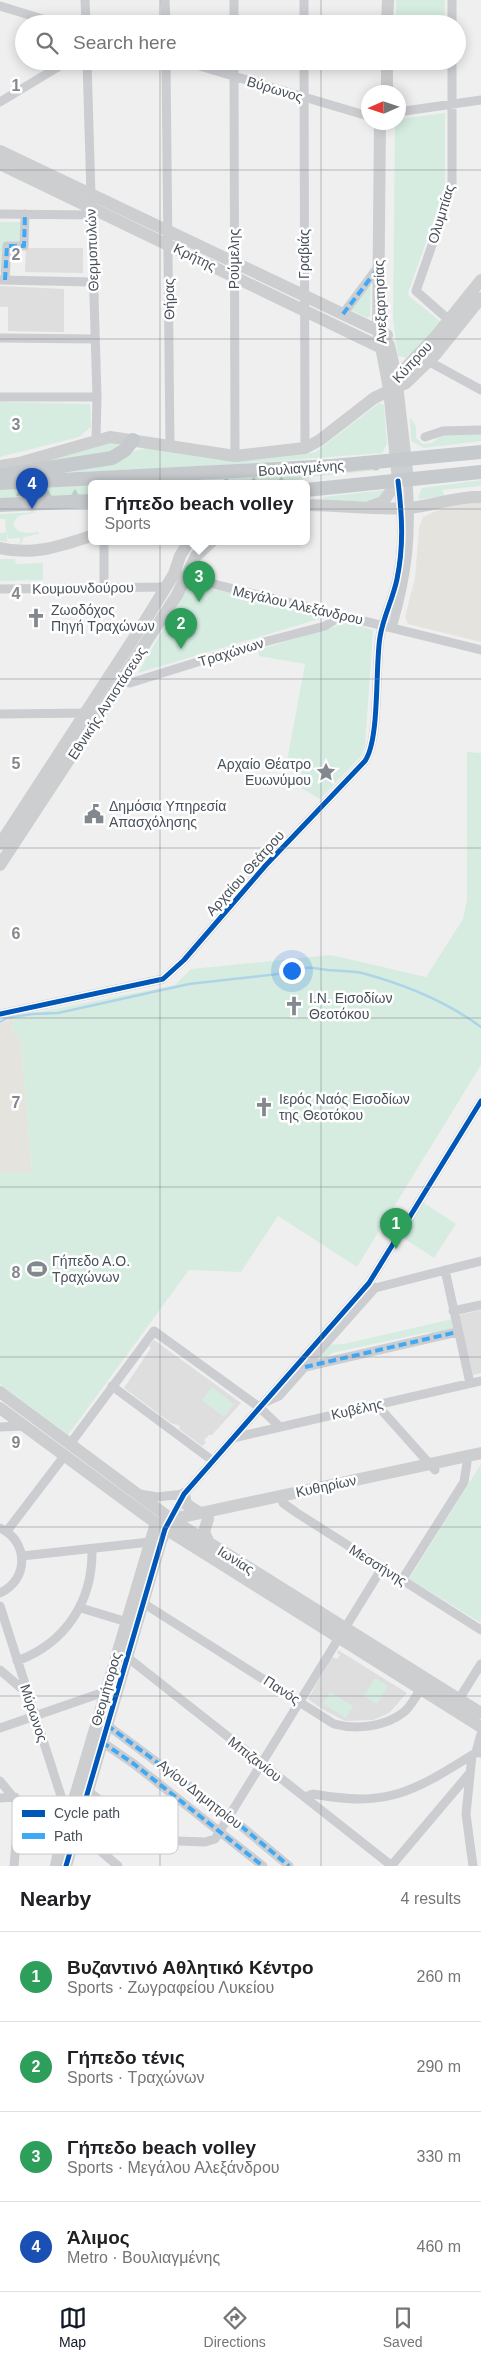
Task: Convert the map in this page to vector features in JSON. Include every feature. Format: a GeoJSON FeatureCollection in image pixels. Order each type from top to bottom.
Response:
{"type":"FeatureCollection","features":[{"type":"Feature","properties":{"kind":"main road"},"geometry":{"type":"LineString","coordinates":[[0,476],[112,458],[125,450],[133,440]]}},
{"type":"Feature","properties":{"kind":"main road","name":"Βουλιαγμένης"},"geometry":{"type":"LineString","coordinates":[[0,483],[309,468],[481,452]]}},
{"type":"Feature","properties":{"kind":"main road","name":"Βουλιαγμένης"},"geometry":{"type":"LineString","coordinates":[[310,490],[481,472]]}},
{"type":"Feature","properties":{"kind":"main road"},"geometry":{"type":"LineString","coordinates":[[0,506],[88,501]]}},
{"type":"Feature","properties":{"kind":"street"},"geometry":{"type":"LineString","coordinates":[[85,0],[86,15]]}},
{"type":"Feature","properties":{"kind":"street"},"geometry":{"type":"LineString","coordinates":[[165,0],[166,15]]}},
{"type":"Feature","properties":{"kind":"street"},"geometry":{"type":"LineString","coordinates":[[234,0],[234,15]]}},
{"type":"Feature","properties":{"kind":"street"},"geometry":{"type":"LineString","coordinates":[[304,0],[304,15]]}},
{"type":"Feature","properties":{"kind":"street"},"geometry":{"type":"LineString","coordinates":[[381,0],[381,15]]}},
{"type":"Feature","properties":{"kind":"street"},"geometry":{"type":"LineString","coordinates":[[387,15],[388,0]]}},
{"type":"Feature","properties":{"kind":"street"},"geometry":{"type":"LineString","coordinates":[[452,0],[452,15]]}},
{"type":"Feature","properties":{"kind":"street"},"geometry":{"type":"LineString","coordinates":[[0,6],[30,15]]}},
{"type":"Feature","properties":{"kind":"street"},"geometry":{"type":"LineString","coordinates":[[0,102],[53,70]]}},
{"type":"Feature","properties":{"kind":"street","name":"Θερμοπυλών"},"geometry":{"type":"LineString","coordinates":[[87,70],[97,397],[96,439]]}},
{"type":"Feature","properties":{"kind":"street","name":"Θήρας"},"geometry":{"type":"LineString","coordinates":[[166,70],[170,447]]}},
{"type":"Feature","properties":{"kind":"street","name":"Βύρωνος"},"geometry":{"type":"LineString","coordinates":[[212,70],[361,114]]}},
{"type":"Feature","properties":{"kind":"street","name":"Ρούμελης"},"geometry":{"type":"LineString","coordinates":[[234,70],[235,456]]}},
{"type":"Feature","properties":{"kind":"street","name":"Γραβιάς"},"geometry":{"type":"LineString","coordinates":[[304,70],[305,448]]}},
{"type":"Feature","properties":{"kind":"street"},"geometry":{"type":"LineString","coordinates":[[380,70],[380,85]]}},
{"type":"Feature","properties":{"kind":"street"},"geometry":{"type":"LineString","coordinates":[[387,70],[387,85]]}},
{"type":"Feature","properties":{"kind":"street","name":"Ολυμπίας"},"geometry":{"type":"LineString","coordinates":[[449,320],[416,291],[452,188],[452,70]]}},
{"type":"Feature","properties":{"kind":"street"},"geometry":{"type":"LineString","coordinates":[[406,111],[481,100]]}},
{"type":"Feature","properties":{"kind":"street","name":"Ανεξαρτησίας"},"geometry":{"type":"LineString","coordinates":[[380,130],[379,267],[383,333],[394,384],[403,480]]}},
{"type":"Feature","properties":{"kind":"street","name":"Ανεξαρτησίας"},"geometry":{"type":"LineString","coordinates":[[383,333],[386,130]]}},
{"type":"Feature","properties":{"kind":"street","name":"Κρήτης"},"geometry":{"type":"LineString","coordinates":[[0,151],[383,333]]}},
{"type":"Feature","properties":{"kind":"street","name":"Κρήτης"},"geometry":{"type":"LineString","coordinates":[[0,164],[91,211],[168,244],[385,349]]}},
{"type":"Feature","properties":{"kind":"street"},"geometry":{"type":"LineString","coordinates":[[0,214],[91,211]]}},
{"type":"Feature","properties":{"kind":"street"},"geometry":{"type":"LineString","coordinates":[[24,214],[24,246],[7,246],[2,280],[93,282]]}},
{"type":"Feature","properties":{"kind":"street"},"geometry":{"type":"LineString","coordinates":[[342,314],[379,267]]}},
{"type":"Feature","properties":{"kind":"street","name":"Κύπρου"},"geometry":{"type":"LineString","coordinates":[[394,384],[427,347],[481,280]]}},
{"type":"Feature","properties":{"kind":"street","name":"Κύπρου"},"geometry":{"type":"LineString","coordinates":[[394,384],[428,361],[481,298]]}},
{"type":"Feature","properties":{"kind":"street"},"geometry":{"type":"LineString","coordinates":[[0,338],[95,339]]}},
{"type":"Feature","properties":{"kind":"street"},"geometry":{"type":"LineString","coordinates":[[428,361],[481,390]]}},
{"type":"Feature","properties":{"kind":"street"},"geometry":{"type":"LineString","coordinates":[[0,466],[19,463],[110,436],[235,456],[305,448],[320,440],[394,384]]}},
{"type":"Feature","properties":{"kind":"street"},"geometry":{"type":"LineString","coordinates":[[0,396],[97,397]]}},
{"type":"Feature","properties":{"kind":"street"},"geometry":{"type":"LineString","coordinates":[[425,437],[443,431],[481,430]]}},
{"type":"Feature","properties":{"kind":"street"},"geometry":{"type":"LineString","coordinates":[[369,507],[383,502],[403,480]]}},
{"type":"Feature","properties":{"kind":"street","name":"Αρχαίου Θεάτρου"},"geometry":{"type":"LineString","coordinates":[[0,1014],[164,979],[369,754],[372,744],[380,638],[388,626],[402,542],[406,508],[403,480]]}},
{"type":"Feature","properties":{"kind":"street"},"geometry":{"type":"LineString","coordinates":[[310,505],[406,508],[464,496],[481,497]]}},
{"type":"Feature","properties":{"kind":"street"},"geometry":{"type":"LineString","coordinates":[[0,548],[26,552],[44,550],[88,537]]}},
{"type":"Feature","properties":{"kind":"street"},"geometry":{"type":"LineString","coordinates":[[104,545],[104,588]]}},
{"type":"Feature","properties":{"kind":"street","name":"Εθνικής Αντιστάσεως"},"geometry":{"type":"LineString","coordinates":[[0,843],[87,713],[166,588],[180,576],[180,556],[187,545]]}},
{"type":"Feature","properties":{"kind":"street","name":"Εθνικής Αντιστάσεως"},"geometry":{"type":"LineString","coordinates":[[0,865],[102,712],[180,576],[198,552],[207,545]]}},
{"type":"Feature","properties":{"kind":"street","name":"Μεγάλου Αλεξάνδρου"},"geometry":{"type":"LineString","coordinates":[[180,576],[481,650]]}},
{"type":"Feature","properties":{"kind":"street","name":"Κουμουνδούρου"},"geometry":{"type":"LineString","coordinates":[[0,589],[166,588]]}},
{"type":"Feature","properties":{"kind":"street","name":"Τραχώνων"},"geometry":{"type":"LineString","coordinates":[[121,681],[130,683],[249,646],[325,626],[333,621],[337,614]]}},
{"type":"Feature","properties":{"kind":"street"},"geometry":{"type":"LineString","coordinates":[[0,714],[102,712]]}},
{"type":"Feature","properties":{"kind":"street"},"geometry":{"type":"LineString","coordinates":[[168,1524],[184,1494],[262,1405],[301,1366],[372,1285],[481,1101]]}},
{"type":"Feature","properties":{"kind":"street"},"geometry":{"type":"LineString","coordinates":[[372,1285],[481,1261]]}},
{"type":"Feature","properties":{"kind":"street"},"geometry":{"type":"LineString","coordinates":[[445,1270],[457,1332],[470,1383]]}},
{"type":"Feature","properties":{"kind":"street"},"geometry":{"type":"LineString","coordinates":[[453,1311],[481,1305]]}},
{"type":"Feature","properties":{"kind":"street"},"geometry":{"type":"LineString","coordinates":[[0,1593],[10,1587],[18,1577],[22,1556],[16,1540],[3,1529],[68,1450],[112,1386],[154,1330],[262,1405],[280,1427]]}},
{"type":"Feature","properties":{"kind":"street"},"geometry":{"type":"LineString","coordinates":[[301,1366],[457,1332]]}},
{"type":"Feature","properties":{"kind":"street","name":"Κυβέλης"},"geometry":{"type":"LineString","coordinates":[[233,1438],[481,1381]]}},
{"type":"Feature","properties":{"kind":"street"},"geometry":{"type":"LineString","coordinates":[[112,1386],[214,1461]]}},
{"type":"Feature","properties":{"kind":"street","name":"Ιωνίας"},"geometry":{"type":"LineString","coordinates":[[0,1392],[68,1450],[168,1524],[343,1634],[481,1713]]}},
{"type":"Feature","properties":{"kind":"street"},"geometry":{"type":"LineString","coordinates":[[377,1405],[433,1467]]}},
{"type":"Feature","properties":{"kind":"street","name":"Ιωνίας"},"geometry":{"type":"LineString","coordinates":[[0,1408],[25,1426],[68,1450],[135,1492],[168,1524],[209,1543],[420,1689],[481,1728]]}},
{"type":"Feature","properties":{"kind":"street"},"geometry":{"type":"LineString","coordinates":[[0,1428],[25,1426]]}},
{"type":"Feature","properties":{"kind":"street","name":"Κυθηρίων"},"geometry":{"type":"LineString","coordinates":[[168,1524],[433,1467],[481,1453]]}},
{"type":"Feature","properties":{"kind":"street","name":"Κυθηρίων"},"geometry":{"type":"LineString","coordinates":[[433,1467],[481,1460]]}},
{"type":"Feature","properties":{"kind":"street"},"geometry":{"type":"LineString","coordinates":[[402,1580],[464,1482],[467,1463]]}},
{"type":"Feature","properties":{"kind":"street"},"geometry":{"type":"LineString","coordinates":[[135,1492],[157,1497],[184,1494]]}},
{"type":"Feature","properties":{"kind":"street"},"geometry":{"type":"LineString","coordinates":[[184,1494],[186,1504],[204,1516],[204,1532],[209,1543]]}},
{"type":"Feature","properties":{"kind":"street","name":"Μεσσήνης"},"geometry":{"type":"LineString","coordinates":[[283,1499],[382,1568],[481,1630]]}},
{"type":"Feature","properties":{"kind":"street","name":"Θεομήτορος"},"geometry":{"type":"LineString","coordinates":[[86,1796],[107,1725],[122,1656],[127,1622],[150,1542],[168,1524]]}},
{"type":"Feature","properties":{"kind":"street","name":"Θεομήτορος"},"geometry":{"type":"LineString","coordinates":[[80,1796],[107,1691],[143,1603],[168,1524]]}},
{"type":"Feature","properties":{"kind":"street"},"geometry":{"type":"LineString","coordinates":[[22,1556],[150,1542]]}},
{"type":"Feature","properties":{"kind":"street"},"geometry":{"type":"LineString","coordinates":[[17,1661],[32,1655],[50,1644],[68,1626],[81,1608],[91,1575],[92,1549]]}},
{"type":"Feature","properties":{"kind":"street"},"geometry":{"type":"LineString","coordinates":[[178,1841],[212,1842],[343,1634],[382,1568]]}},
{"type":"Feature","properties":{"kind":"street","name":"Πανός"},"geometry":{"type":"LineString","coordinates":[[143,1603],[334,1724],[366,1727],[380,1724],[403,1713],[420,1689]]}},
{"type":"Feature","properties":{"kind":"street","name":"Μύρωνος"},"geometry":{"type":"LineString","coordinates":[[0,1606],[62,1796]]}},
{"type":"Feature","properties":{"kind":"street"},"geometry":{"type":"LineString","coordinates":[[81,1608],[127,1622]]}},
{"type":"Feature","properties":{"kind":"street","name":"Μπιζανίου"},"geometry":{"type":"LineString","coordinates":[[122,1656],[392,1866]]}},
{"type":"Feature","properties":{"kind":"street"},"geometry":{"type":"LineString","coordinates":[[459,1699],[481,1664]]}},
{"type":"Feature","properties":{"kind":"street"},"geometry":{"type":"LineString","coordinates":[[0,1670],[28,1694]]}},
{"type":"Feature","properties":{"kind":"street"},"geometry":{"type":"LineString","coordinates":[[0,1728],[107,1691]]}},
{"type":"Feature","properties":{"kind":"street","name":"Αγίου Δημητρίου"},"geometry":{"type":"LineString","coordinates":[[107,1725],[229,1816],[290,1866]]}},
{"type":"Feature","properties":{"kind":"street"},"geometry":{"type":"LineString","coordinates":[[473,1866],[468,1841],[466,1814],[469,1774],[481,1734]]}},
{"type":"Feature","properties":{"kind":"street","name":"Αγίου Δημητρίου"},"geometry":{"type":"LineString","coordinates":[[102,1742],[176,1796]]}},
{"type":"Feature","properties":{"kind":"street"},"geometry":{"type":"LineString","coordinates":[[305,1797],[313,1794],[364,1800],[390,1796],[421,1786],[476,1754]]}},
{"type":"Feature","properties":{"kind":"street"},"geometry":{"type":"LineString","coordinates":[[392,1866],[469,1774]]}},
{"type":"Feature","properties":{"kind":"street"},"geometry":{"type":"LineString","coordinates":[[0,1780],[13,1796]]}},
{"type":"Feature","properties":{"kind":"street"},"geometry":{"type":"LineString","coordinates":[[88,1791],[94,1796]]}},
{"type":"Feature","properties":{"kind":"street","name":"Αγίου Δημητρίου"},"geometry":{"type":"LineString","coordinates":[[178,1798],[263,1866]]}},
{"type":"Feature","properties":{"kind":"street"},"geometry":{"type":"LineString","coordinates":[[104,1854],[118,1866]]}},
{"type":"Feature","properties":{"kind":"shaded area"},"geometry":{"type":"Polygon","coordinates":[[[26,248],[83,248],[83,273],[25,272],[26,248]]]}},
{"type":"Feature","properties":{"kind":"shaded area"},"geometry":{"type":"Polygon","coordinates":[[[0,286],[64,289],[64,332],[8,331],[8,307],[0,307],[0,286]]]}},
{"type":"Feature","properties":{"kind":"shaded area"},"geometry":{"type":"Polygon","coordinates":[[[481,501],[481,642],[408,624],[405,617],[415,578],[419,528],[423,517],[453,503],[481,501]]]}},
{"type":"Feature","properties":{"kind":"shaded area"},"geometry":{"type":"Polygon","coordinates":[[[14,1017],[12,1029],[21,1041],[32,1172],[0,1172],[0,1024],[14,1017]]]}},
{"type":"Feature","properties":{"kind":"shaded area"},"geometry":{"type":"Polygon","coordinates":[[[481,1310],[481,1373],[473,1375],[459,1315],[481,1310]]]}},
{"type":"Feature","properties":{"kind":"shaded area"},"geometry":{"type":"Polygon","coordinates":[[[154,1340],[241,1403],[212,1435],[209,1435],[204,1440],[206,1443],[202,1446],[179,1429],[180,1426],[171,1423],[124,1388],[151,1348],[149,1346],[154,1340]]]}},
{"type":"Feature","properties":{"kind":"shaded area"},"geometry":{"type":"Polygon","coordinates":[[[338,1650],[407,1693],[389,1713],[373,1720],[345,1721],[322,1709],[308,1699],[332,1657],[337,1659],[340,1655],[337,1653],[338,1650]]]}},
{"type":"Feature","properties":{"kind":"green space"},"geometry":{"type":"Polygon","coordinates":[[[396,0],[445,0],[444,15],[396,15],[396,0]]]}},
{"type":"Feature","properties":{"kind":"green space"},"geometry":{"type":"Polygon","coordinates":[[[445,113],[445,189],[408,293],[409,296],[441,322],[408,358],[398,356],[393,320],[395,130],[406,130],[406,118],[445,113]]]}},
{"type":"Feature","properties":{"kind":"green space"},"geometry":{"type":"Polygon","coordinates":[[[0,222],[22,222],[22,243],[4,244],[3,272],[0,272],[0,222]]]}},
{"type":"Feature","properties":{"kind":"green space"},"geometry":{"type":"Polygon","coordinates":[[[371,276],[370,316],[367,318],[349,309],[371,276]]]}},
{"type":"Feature","properties":{"kind":"green space"},"geometry":{"type":"Polygon","coordinates":[[[409,397],[410,418],[416,426],[416,438],[423,444],[432,443],[445,432],[481,432],[481,441],[424,448],[411,441],[409,397]]]}},
{"type":"Feature","properties":{"kind":"green space"},"geometry":{"type":"Polygon","coordinates":[[[0,402],[90,404],[91,427],[79,437],[0,457],[0,402]]]}},
{"type":"Feature","properties":{"kind":"green space"},"geometry":{"type":"Polygon","coordinates":[[[379,403],[384,405],[387,444],[382,453],[223,465],[37,474],[151,447],[298,455],[316,452],[379,403]]]}},
{"type":"Feature","properties":{"kind":"green space"},"geometry":{"type":"Polygon","coordinates":[[[112,441],[119,445],[118,451],[26,467],[112,441]]]}},
{"type":"Feature","properties":{"kind":"green space"},"geometry":{"type":"Polygon","coordinates":[[[378,468],[379,470],[294,480],[192,480],[319,474],[378,468]]]}},
{"type":"Feature","properties":{"kind":"green space"},"geometry":{"type":"Polygon","coordinates":[[[481,480],[481,486],[442,490],[445,496],[420,499],[418,497],[422,488],[481,480]]]}},
{"type":"Feature","properties":{"kind":"green space"},"geometry":{"type":"Polygon","coordinates":[[[88,485],[88,495],[0,499],[0,490],[88,485]]]}},
{"type":"Feature","properties":{"kind":"green space"},"geometry":{"type":"Polygon","coordinates":[[[385,490],[383,497],[367,502],[323,499],[323,497],[385,490]]]}},
{"type":"Feature","properties":{"kind":"green space"},"geometry":{"type":"Polygon","coordinates":[[[38,512],[18,516],[13,524],[21,532],[39,532],[39,534],[24,537],[21,544],[8,541],[20,543],[20,538],[8,539],[7,532],[7,542],[0,541],[0,533],[6,532],[5,519],[0,519],[0,514],[38,512]]]}},
{"type":"Feature","properties":{"kind":"green space"},"geometry":{"type":"Polygon","coordinates":[[[0,559],[15,559],[16,564],[43,563],[43,580],[0,581],[0,559]]]}},
{"type":"Feature","properties":{"kind":"green space"},"geometry":{"type":"Polygon","coordinates":[[[189,584],[322,613],[319,619],[138,673],[189,584]]]}},
{"type":"Feature","properties":{"kind":"green space"},"geometry":{"type":"Polygon","coordinates":[[[349,622],[373,630],[365,746],[362,755],[320,799],[301,788],[302,762],[287,761],[305,664],[259,656],[258,650],[349,622]]]}},
{"type":"Feature","properties":{"kind":"green space"},"geometry":{"type":"Polygon","coordinates":[[[467,752],[481,753],[481,1065],[357,1267],[278,1216],[241,1272],[189,1270],[68,1435],[0,1384],[0,1172],[32,1172],[21,1041],[12,1029],[14,1017],[175,985],[191,969],[331,955],[426,977],[463,919],[467,900],[467,752]]]}},
{"type":"Feature","properties":{"kind":"green space"},"geometry":{"type":"Polygon","coordinates":[[[421,1201],[456,1224],[434,1258],[399,1235],[421,1201]]]}},
{"type":"Feature","properties":{"kind":"green space"},"geometry":{"type":"Polygon","coordinates":[[[452,1319],[454,1330],[433,1334],[429,1332],[332,1353],[327,1357],[312,1360],[323,1345],[344,1344],[452,1319]]]}},
{"type":"Feature","properties":{"kind":"green space"},"geometry":{"type":"Polygon","coordinates":[[[212,1387],[234,1404],[224,1417],[202,1400],[212,1387]]]}},
{"type":"Feature","properties":{"kind":"green space"},"geometry":{"type":"Polygon","coordinates":[[[481,1464],[481,1623],[409,1579],[481,1464]]]}},
{"type":"Feature","properties":{"kind":"green space"},"geometry":{"type":"Polygon","coordinates":[[[375,1678],[388,1686],[377,1704],[364,1696],[375,1678]]]}},
{"type":"Feature","properties":{"kind":"green space"},"geometry":{"type":"Polygon","coordinates":[[[330,1692],[353,1706],[346,1718],[323,1704],[330,1692]]]}},
{"type":"Feature","properties":{"kind":"waterway"},"geometry":{"type":"LineString","coordinates":[[0,1022],[7,1018],[32,1014],[58,1013],[189,984],[287,973],[307,968],[362,973],[393,983],[439,1002],[481,1027]]}},
{"type":"Feature","properties":{"kind":"marked path"},"geometry":{"type":"LineString","coordinates":[[5,280],[7,246],[24,246],[25,214]]}},
{"type":"Feature","properties":{"kind":"marked path"},"geometry":{"type":"LineString","coordinates":[[343,314],[379,267]]}},
{"type":"Feature","properties":{"kind":"marked path"},"geometry":{"type":"LineString","coordinates":[[305,1367],[457,1332]]}},
{"type":"Feature","properties":{"kind":"marked path"},"geometry":{"type":"LineString","coordinates":[[107,1725],[229,1816],[289,1866]]}},
{"type":"Feature","properties":{"kind":"marked path"},"geometry":{"type":"LineString","coordinates":[[102,1742],[174,1796]]}},
{"type":"Feature","properties":{"kind":"marked path"},"geometry":{"type":"LineString","coordinates":[[178,1799],[263,1866]]}},
{"type":"Feature","properties":{"kind":"cycle path"},"geometry":{"type":"LineString","coordinates":[[0,1014],[163,979],[184,960],[266,865],[365,761],[370,751],[373,737],[380,637],[395,586],[401,554],[398,481]]}},
{"type":"Feature","properties":{"kind":"cycle path"},"geometry":{"type":"LineString","coordinates":[[87,1796],[165,1529],[184,1494],[369,1283],[481,1101]]}},
{"type":"Feature","properties":{"kind":"cycle path"},"geometry":{"type":"LineString","coordinates":[[66,1866],[70,1854]]}},
{"type":"Feature","properties":{"kind":"place","name":"Άλιμος"},"geometry":{"type":"Point","coordinates":[32,509]}},
{"type":"Feature","properties":{"kind":"place","name":"Γήπεδο beach volley"},"geometry":{"type":"Point","coordinates":[199,602]}},
{"type":"Feature","properties":{"kind":"place","name":"Ζωοδόχος Πηγή Τραχώνων"},"geometry":{"type":"Point","coordinates":[36,618]}},
{"type":"Feature","properties":{"kind":"place","name":"Γήπεδο τένις"},"geometry":{"type":"Point","coordinates":[181,649]}},
{"type":"Feature","properties":{"kind":"place","name":"Αρχαίο Θέατρο Ευωνύμου"},"geometry":{"type":"Point","coordinates":[326,772]}},
{"type":"Feature","properties":{"kind":"place","name":"Δημόσια Υπηρεσία Απασχόλησης"},"geometry":{"type":"Point","coordinates":[94,814]}},
{"type":"Feature","properties":{"kind":"place","name":"Ι.Ν. Εισοδίων Θεοτόκου"},"geometry":{"type":"Point","coordinates":[294,1006]}},
{"type":"Feature","properties":{"kind":"place","name":"Ιερός Ναός Εισοδίων της Θεοτόκου"},"geometry":{"type":"Point","coordinates":[264,1107]}},
{"type":"Feature","properties":{"kind":"place","name":"Βυζαντινό Αθλητικό Κέντρο"},"geometry":{"type":"Point","coordinates":[396,1249]}},
{"type":"Feature","properties":{"kind":"place","name":"Γήπεδο Α.Ο. Τραχώνων"},"geometry":{"type":"Point","coordinates":[37,1269]}}]}
